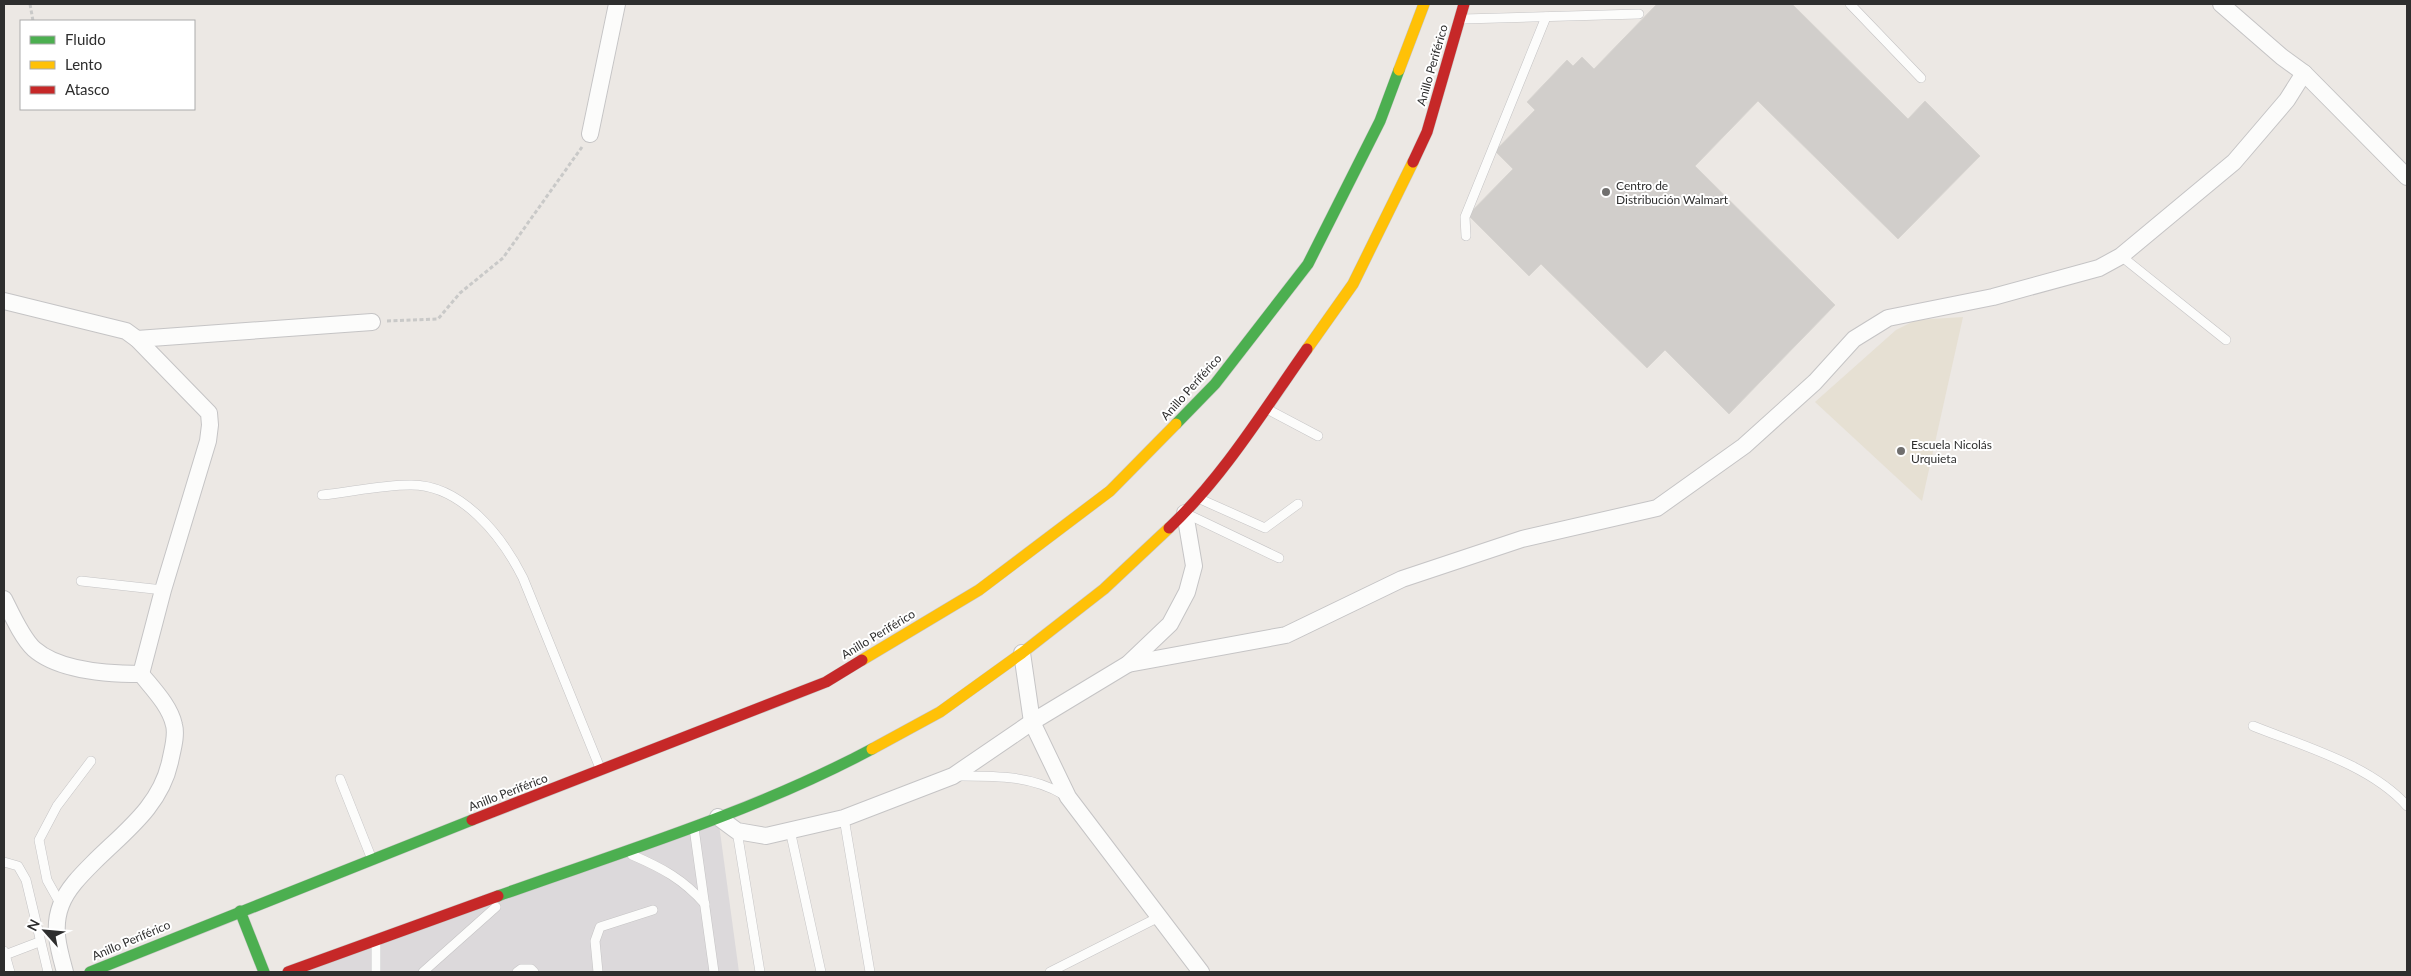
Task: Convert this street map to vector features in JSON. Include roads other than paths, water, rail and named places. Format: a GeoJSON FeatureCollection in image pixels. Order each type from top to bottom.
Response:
{"type":"FeatureCollection","features":[{"type":"Feature","properties":{"kind":"highway","name":"Anillo Periférico"},"geometry":{"type":"LineString","coordinates":[[90,972],[240,911],[826,682],[978,590],[1110,491],[1215,384],[1308,264],[1380,121],[1424,4]]}},
{"type":"Feature","properties":{"kind":"highway","name":"Anillo Periférico"},"geometry":{"type":"LineString","coordinates":[[288,972],[718,817],[831,771],[940,712],[1022,653],[1104,589],[1185,513],[1265,408],[1353,284],[1427,132],[1464,4]]}},
{"type":"Feature","properties":{"kind":"highway"},"geometry":{"type":"LineString","coordinates":[[240,911],[264,972]]}},
{"type":"Feature","properties":{"kind":"street"},"geometry":{"type":"LineString","coordinates":[[590,134],[617,4]]}},
{"type":"Feature","properties":{"kind":"street"},"geometry":{"type":"LineString","coordinates":[[2221,4],[2282,57],[2304,72],[2407,176]]}},
{"type":"Feature","properties":{"kind":"street"},"geometry":{"type":"LineString","coordinates":[[1128,664],[1286,635],[1402,579],[1522,540],[1657,508],[1744,446],[1815,382],[1854,339],[1888,318],[1993,297],[2099,268],[2121,256],[2234,162],[2287,100],[2304,72]]}},
{"type":"Feature","properties":{"kind":"street"},"geometry":{"type":"LineString","coordinates":[[4,301],[126,331],[137,339],[209,413],[210,425],[201,465],[163,590],[141,674]]}},
{"type":"Feature","properties":{"kind":"street"},"geometry":{"type":"LineString","coordinates":[[137,339],[372,322]]}},
{"type":"Feature","properties":{"kind":"street"},"geometry":{"type":"LineString","coordinates":[[718,817],[737,831],[766,836],[844,818],[953,776],[1032,722],[1128,664],[1170,624],[1187,592],[1194,566],[1185,513]]}},
{"type":"Feature","properties":{"kind":"street"},"geometry":{"type":"LineString","coordinates":[[4,599],[33,648],[58,664],[118,674],[141,674]]}},
{"type":"Feature","properties":{"kind":"street"},"geometry":{"type":"LineString","coordinates":[[1022,653],[1032,722],[1068,797],[1201,972]]}},
{"type":"Feature","properties":{"kind":"street"},"geometry":{"type":"LineString","coordinates":[[64,972],[56,937],[57,920],[61,905],[81,875],[149,808],[160,792],[167,774],[173,748],[174,725],[163,702],[141,674]]}},
{"type":"Feature","properties":{"kind":"lane"},"geometry":{"type":"LineString","coordinates":[[1850,4],[1921,78]]}},
{"type":"Feature","properties":{"kind":"lane"},"geometry":{"type":"LineString","coordinates":[[1460,19],[1639,14]]}},
{"type":"Feature","properties":{"kind":"lane"},"geometry":{"type":"LineString","coordinates":[[1466,236],[1465,218],[1546,17]]}},
{"type":"Feature","properties":{"kind":"lane"},"geometry":{"type":"LineString","coordinates":[[2121,256],[2226,340]]}},
{"type":"Feature","properties":{"kind":"lane"},"geometry":{"type":"LineString","coordinates":[[1265,408],[1318,436]]}},
{"type":"Feature","properties":{"kind":"lane"},"geometry":{"type":"LineString","coordinates":[[322,495],[410,485],[435,488],[454,495],[484,523],[509,551],[523,578],[602,770]]}},
{"type":"Feature","properties":{"kind":"lane"},"geometry":{"type":"LineString","coordinates":[[1197,498],[1265,528],[1298,504]]}},
{"type":"Feature","properties":{"kind":"lane"},"geometry":{"type":"LineString","coordinates":[[1185,513],[1279,558]]}},
{"type":"Feature","properties":{"kind":"lane"},"geometry":{"type":"LineString","coordinates":[[81,581],[163,590]]}},
{"type":"Feature","properties":{"kind":"lane"},"geometry":{"type":"LineString","coordinates":[[2253,726],[2338,760],[2371,777],[2407,806]]}},
{"type":"Feature","properties":{"kind":"lane"},"geometry":{"type":"LineString","coordinates":[[61,905],[47,880],[39,840],[58,806],[91,761]]}},
{"type":"Feature","properties":{"kind":"lane"},"geometry":{"type":"LineString","coordinates":[[953,776],[1012,777],[1048,786],[1068,797]]}},
{"type":"Feature","properties":{"kind":"lane"},"geometry":{"type":"LineString","coordinates":[[340,778],[372,860]]}},
{"type":"Feature","properties":{"kind":"lane"},"geometry":{"type":"LineString","coordinates":[[844,818],[870,972]]}},
{"type":"Feature","properties":{"kind":"lane"},"geometry":{"type":"LineString","coordinates":[[693,825],[706,905],[714,972]]}},
{"type":"Feature","properties":{"kind":"lane"},"geometry":{"type":"LineString","coordinates":[[790,830],[821,972]]}},
{"type":"Feature","properties":{"kind":"lane"},"geometry":{"type":"LineString","coordinates":[[737,831],[760,972]]}},
{"type":"Feature","properties":{"kind":"lane"},"geometry":{"type":"LineString","coordinates":[[622,851],[658,866],[683,882],[706,905]]}},
{"type":"Feature","properties":{"kind":"lane"},"geometry":{"type":"LineString","coordinates":[[4,862],[18,866],[26,880],[48,972]]}},
{"type":"Feature","properties":{"kind":"lane"},"geometry":{"type":"LineString","coordinates":[[423,972],[517,888]]}},
{"type":"Feature","properties":{"kind":"lane"},"geometry":{"type":"LineString","coordinates":[[598,972],[595,941],[600,927],[654,910]]}},
{"type":"Feature","properties":{"kind":"lane"},"geometry":{"type":"LineString","coordinates":[[1050,972],[1159,917]]}},
{"type":"Feature","properties":{"kind":"lane"},"geometry":{"type":"LineString","coordinates":[[376,940],[376,972]]}},
{"type":"Feature","properties":{"kind":"lane"},"geometry":{"type":"LineString","coordinates":[[10,972],[4,953],[40,942]]}},
{"type":"Feature","properties":{"kind":"lane"},"geometry":{"type":"LineString","coordinates":[[517,972],[521,969],[531,969],[534,972]]}},
{"type":"Feature","properties":{"kind":"place","name":"Centro de Distribución Walmart"},"geometry":{"type":"Point","coordinates":[1606,192]}},
{"type":"Feature","properties":{"kind":"place","name":"Escuela Nicolás Urquieta"},"geometry":{"type":"Point","coordinates":[1901,451]}}]}
